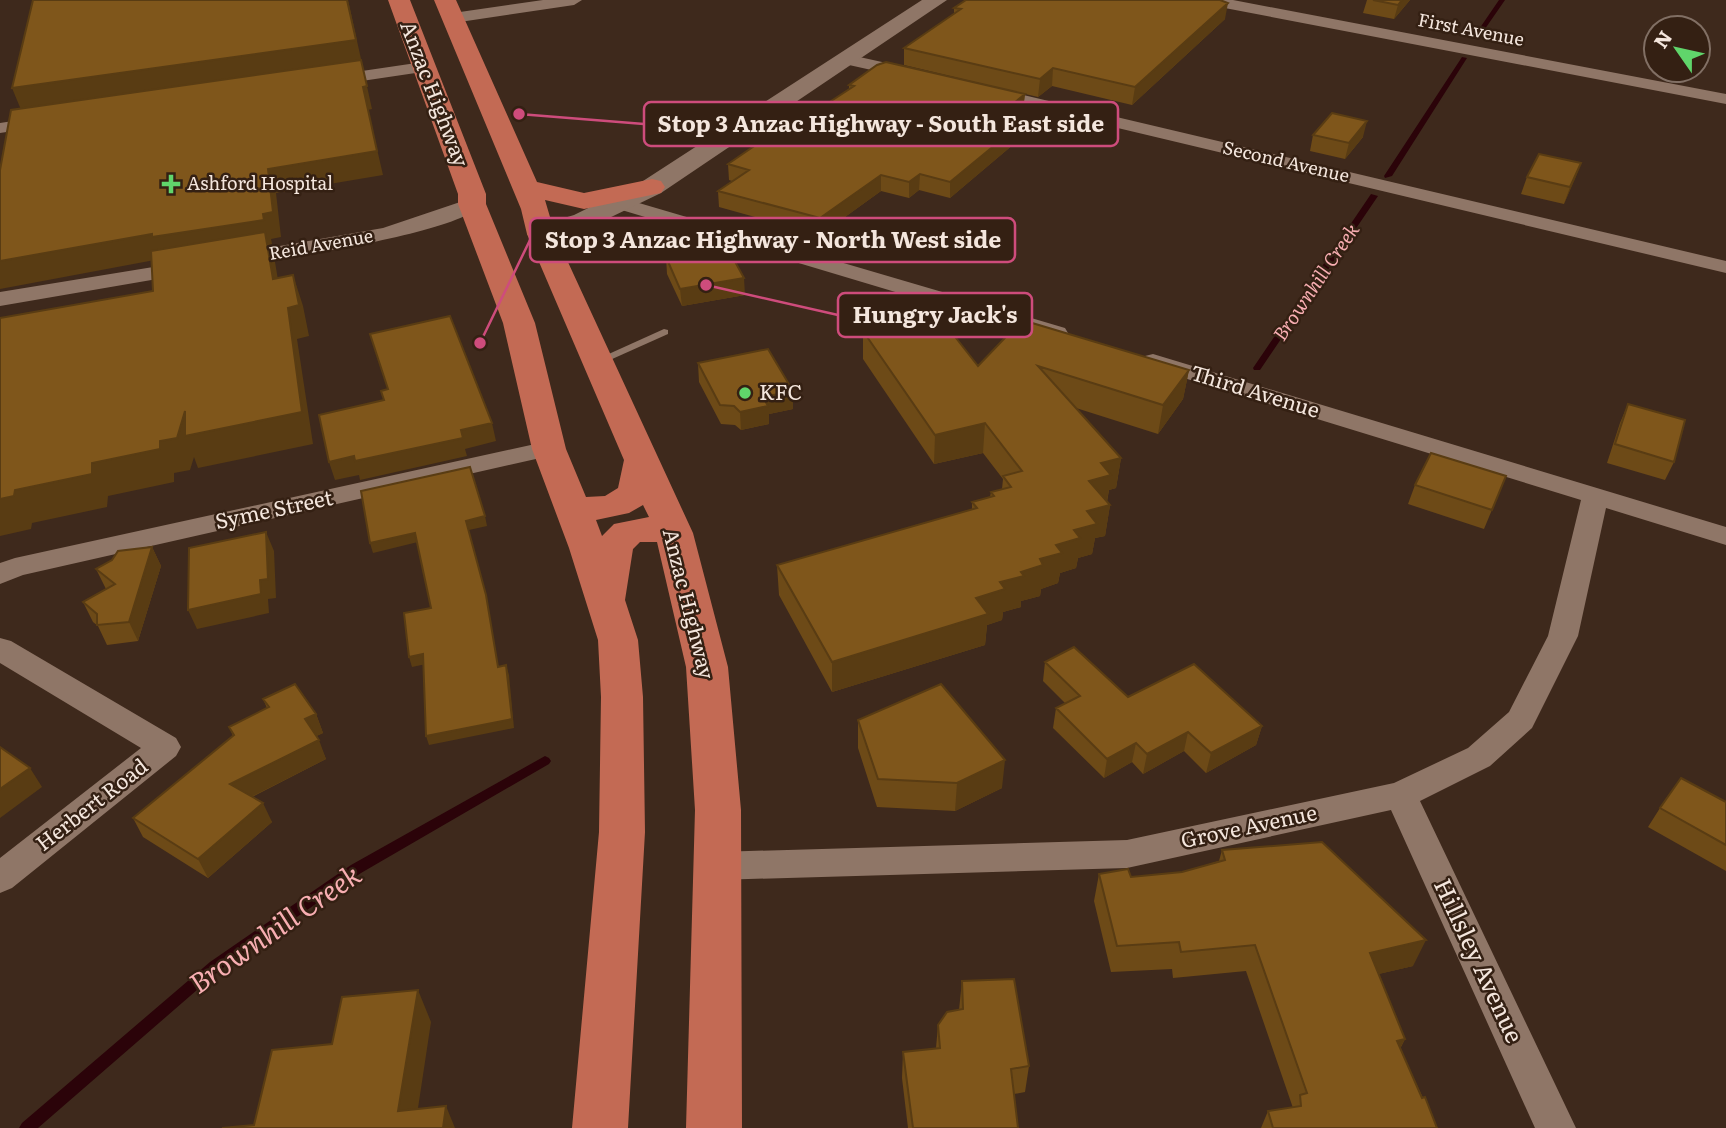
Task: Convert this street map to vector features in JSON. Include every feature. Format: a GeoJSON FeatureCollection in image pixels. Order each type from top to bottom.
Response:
{"type":"FeatureCollection","features":[{"type":"Feature","properties":{"kind":"highway","name":"Anzac Highway"},"geometry":{"type":"LineString","coordinates":[[401,6],[435,22],[496,119],[525,187],[541,234],[674,533],[707,667],[718,810],[714,1128]]}},
{"type":"Feature","properties":{"kind":"highway"},"geometry":{"type":"LineString","coordinates":[[401,6],[435,22]]}},
{"type":"Feature","properties":{"kind":"highway","name":"Anzac Highway"},"geometry":{"type":"LineString","coordinates":[[435,22],[423,67],[520,324],[549,449],[618,640],[622,697],[622,832],[600,1128]]}},
{"type":"Feature","properties":{"kind":"highway"},"geometry":{"type":"LineString","coordinates":[[447,127],[496,119]]}},
{"type":"Feature","properties":{"kind":"highway"},"geometry":{"type":"LineString","coordinates":[[525,187],[584,201],[652,187]]}},
{"type":"Feature","properties":{"kind":"highway"},"geometry":{"type":"LineString","coordinates":[[472,199],[498,224],[520,233],[541,234],[521,271],[520,324]]}},
{"type":"Feature","properties":{"kind":"highway"},"geometry":{"type":"LineString","coordinates":[[572,508],[606,508],[627,498],[636,489],[641,460]]}},
{"type":"Feature","properties":{"kind":"highway"},"geometry":{"type":"LineString","coordinates":[[606,605],[609,570],[618,541],[628,532],[647,527],[674,533]]}},
{"type":"Feature","properties":{"kind":"main road"},"geometry":{"type":"LineString","coordinates":[[541,234],[567,229],[652,187],[936,0]]}},
{"type":"Feature","properties":{"kind":"street"},"geometry":{"type":"LineString","coordinates":[[435,22],[574,0]]}},
{"type":"Feature","properties":{"kind":"street","name":"First Avenue"},"geometry":{"type":"LineString","coordinates":[[1209,0],[1726,99]]}},
{"type":"Feature","properties":{"kind":"street"},"geometry":{"type":"LineString","coordinates":[[846,59],[936,80]]}},
{"type":"Feature","properties":{"kind":"street"},"geometry":{"type":"LineString","coordinates":[[304,85],[423,67]]}},
{"type":"Feature","properties":{"kind":"street","name":"Second Avenue"},"geometry":{"type":"LineString","coordinates":[[976,89],[1726,267]]}},
{"type":"Feature","properties":{"kind":"street"},"geometry":{"type":"LineString","coordinates":[[0,128],[62,119]]}},
{"type":"Feature","properties":{"kind":"street","name":"Reid Avenue"},"geometry":{"type":"LineString","coordinates":[[0,299],[381,235],[438,220],[472,199]]}},
{"type":"Feature","properties":{"kind":"street"},"geometry":{"type":"LineString","coordinates":[[622,204],[1076,339]]}},
{"type":"Feature","properties":{"kind":"street","name":"Third Avenue"},"geometry":{"type":"LineString","coordinates":[[1128,354],[1726,536]]}},
{"type":"Feature","properties":{"kind":"street","name":"Syme Street"},"geometry":{"type":"LineString","coordinates":[[0,574],[15,567],[549,449]]}},
{"type":"Feature","properties":{"kind":"street","name":"Grove Avenue"},"geometry":{"type":"LineString","coordinates":[[717,866],[1127,854],[1401,794],[1479,757],[1521,720],[1563,636],[1595,496]]}},
{"type":"Feature","properties":{"kind":"street","name":"Herbert Road"},"geometry":{"type":"LineString","coordinates":[[0,649],[165,747],[0,878]]}},
{"type":"Feature","properties":{"kind":"street","name":"Hillsley Avenue"},"geometry":{"type":"LineString","coordinates":[[1401,794],[1556,1128]]}},
{"type":"Feature","properties":{"kind":"lane"},"geometry":{"type":"LineString","coordinates":[[597,362],[664,332]]}},
{"type":"Feature","properties":{"kind":"building"},"geometry":{"type":"Polygon","coordinates":[[[33,0],[347,0],[356,40],[12,88],[33,0]]]}},
{"type":"Feature","properties":{"kind":"building"},"geometry":{"type":"Polygon","coordinates":[[[966,0],[1220,0],[1228,3],[1135,87],[1053,68],[1040,79],[904,48],[961,9],[954,8],[966,0]]]}},
{"type":"Feature","properties":{"kind":"building"},"geometry":{"type":"Polygon","coordinates":[[[1373,0],[1402,0],[1398,5],[1373,0]]]}},
{"type":"Feature","properties":{"kind":"building","name":"Ashford Hospital"},"geometry":{"type":"Polygon","coordinates":[[[361,60],[367,86],[363,87],[377,151],[268,169],[273,212],[263,214],[264,220],[152,237],[152,234],[0,261],[0,170],[11,110],[361,60]]]}},
{"type":"Feature","properties":{"kind":"building"},"geometry":{"type":"Polygon","coordinates":[[[886,62],[1025,94],[1004,111],[1029,117],[950,182],[920,174],[909,182],[881,175],[820,218],[718,191],[749,170],[728,164],[789,122],[796,124],[854,86],[849,85],[877,65],[886,62]]]}},
{"type":"Feature","properties":{"kind":"building"},"geometry":{"type":"Polygon","coordinates":[[[1332,113],[1367,121],[1349,143],[1313,135],[1332,113]]]}},
{"type":"Feature","properties":{"kind":"building"},"geometry":{"type":"Polygon","coordinates":[[[1539,154],[1581,163],[1570,187],[1527,177],[1539,154]]]}},
{"type":"Feature","properties":{"kind":"building"},"geometry":{"type":"Polygon","coordinates":[[[265,232],[273,279],[293,275],[299,305],[288,308],[302,412],[185,436],[185,411],[177,438],[160,441],[160,449],[92,463],[92,474],[15,490],[14,496],[0,499],[0,318],[153,291],[151,251],[265,232]]]}},
{"type":"Feature","properties":{"kind":"building"},"geometry":{"type":"Polygon","coordinates":[[[727,247],[744,278],[680,289],[666,257],[727,247]]]}},
{"type":"Feature","properties":{"kind":"building"},"geometry":{"type":"Polygon","coordinates":[[[938,315],[978,366],[1022,320],[1189,370],[1163,405],[1038,366],[1121,458],[1101,463],[1111,475],[1089,481],[1110,505],[1087,511],[1097,524],[1074,530],[1080,538],[1056,545],[1062,553],[1040,559],[1043,565],[1021,572],[1024,576],[1000,582],[1005,589],[976,598],[988,614],[832,662],[777,565],[977,508],[972,502],[994,496],[991,492],[1011,487],[1003,476],[1022,471],[985,423],[935,435],[863,331],[938,315]]]}},
{"type":"Feature","properties":{"kind":"building"},"geometry":{"type":"Polygon","coordinates":[[[450,316],[492,423],[461,430],[463,438],[355,461],[354,456],[329,462],[319,415],[384,400],[381,391],[388,389],[370,334],[450,316]]]}},
{"type":"Feature","properties":{"kind":"building"},"geometry":{"type":"Polygon","coordinates":[[[768,349],[793,391],[763,397],[768,406],[740,412],[734,406],[720,405],[698,363],[768,349]]]}},
{"type":"Feature","properties":{"kind":"building"},"geometry":{"type":"Polygon","coordinates":[[[1628,404],[1685,420],[1674,462],[1615,444],[1628,404]]]}},
{"type":"Feature","properties":{"kind":"building"},"geometry":{"type":"Polygon","coordinates":[[[1431,453],[1506,476],[1492,510],[1415,485],[1431,453]]]}},
{"type":"Feature","properties":{"kind":"building"},"geometry":{"type":"Polygon","coordinates":[[[470,467],[485,516],[466,521],[486,595],[498,667],[506,665],[512,719],[426,736],[423,654],[409,657],[404,613],[431,608],[415,533],[370,543],[361,491],[470,467]]]}},
{"type":"Feature","properties":{"kind":"building"},"geometry":{"type":"Polygon","coordinates":[[[266,532],[268,579],[260,580],[261,594],[188,610],[189,548],[266,532]]]}},
{"type":"Feature","properties":{"kind":"building"},"geometry":{"type":"Polygon","coordinates":[[[152,547],[129,622],[97,625],[97,614],[83,602],[115,584],[96,569],[112,560],[118,551],[152,547]]]}},
{"type":"Feature","properties":{"kind":"building"},"geometry":{"type":"Polygon","coordinates":[[[1074,647],[1128,697],[1194,664],[1262,726],[1211,753],[1188,732],[1147,754],[1136,743],[1107,759],[1056,708],[1080,696],[1045,662],[1074,647]]]}},
{"type":"Feature","properties":{"kind":"building"},"geometry":{"type":"Polygon","coordinates":[[[295,684],[316,714],[305,719],[319,740],[230,784],[263,803],[198,859],[133,818],[234,735],[229,727],[269,707],[263,699],[295,684]]]}},
{"type":"Feature","properties":{"kind":"building"},"geometry":{"type":"Polygon","coordinates":[[[941,684],[1005,760],[957,783],[878,779],[858,720],[941,684]]]}},
{"type":"Feature","properties":{"kind":"building"},"geometry":{"type":"Polygon","coordinates":[[[0,747],[30,768],[0,789],[0,747]]]}},
{"type":"Feature","properties":{"kind":"building"},"geometry":{"type":"Polygon","coordinates":[[[1681,778],[1726,802],[1726,845],[1660,808],[1681,778]]]}},
{"type":"Feature","properties":{"kind":"building"},"geometry":{"type":"Polygon","coordinates":[[[1322,842],[1426,940],[1370,953],[1405,1039],[1397,1041],[1437,1128],[1273,1128],[1268,1111],[1301,1106],[1300,1095],[1307,1093],[1255,945],[1181,952],[1179,942],[1117,946],[1099,874],[1128,869],[1131,877],[1182,872],[1225,860],[1222,850],[1322,842]]]}},
{"type":"Feature","properties":{"kind":"building"},"geometry":{"type":"Polygon","coordinates":[[[1014,979],[1029,1066],[1011,1069],[1018,1128],[913,1128],[903,1052],[940,1048],[938,1025],[947,1012],[963,1009],[962,981],[1014,979]]]}},
{"type":"Feature","properties":{"kind":"building"},"geometry":{"type":"Polygon","coordinates":[[[418,990],[398,1111],[446,1106],[443,1128],[222,1128],[254,1125],[272,1050],[332,1044],[342,997],[418,990]]]}},
{"type":"Feature","properties":{"kind":"waterway","name":"Brownhill Creek"},"geometry":{"type":"LineString","coordinates":[[1476,38],[1502,0]]}},
{"type":"Feature","properties":{"kind":"waterway","name":"Brownhill Creek"},"geometry":{"type":"LineString","coordinates":[[1388,176],[1464,58]]}},
{"type":"Feature","properties":{"kind":"waterway","name":"Brownhill Creek"},"geometry":{"type":"LineString","coordinates":[[1257,368],[1374,196]]}},
{"type":"Feature","properties":{"kind":"waterway","name":"Brownhill Creek"},"geometry":{"type":"LineString","coordinates":[[27,1128],[215,966],[356,869],[545,761]]}},
{"type":"Feature","properties":{"kind":"place","name":"Stop 3 Anzac Highway - South East side"},"geometry":{"type":"Point","coordinates":[519,114]}},
{"type":"Feature","properties":{"kind":"place","name":"Ashford Hospital"},"geometry":{"type":"Point","coordinates":[171,184]}},
{"type":"Feature","properties":{"kind":"place","name":"Hungry Jack's"},"geometry":{"type":"Point","coordinates":[706,285]}},
{"type":"Feature","properties":{"kind":"place","name":"Stop 3 Anzac Highway - North West side"},"geometry":{"type":"Point","coordinates":[480,343]}},
{"type":"Feature","properties":{"kind":"place","name":"KFC"},"geometry":{"type":"Point","coordinates":[745,393]}}]}
